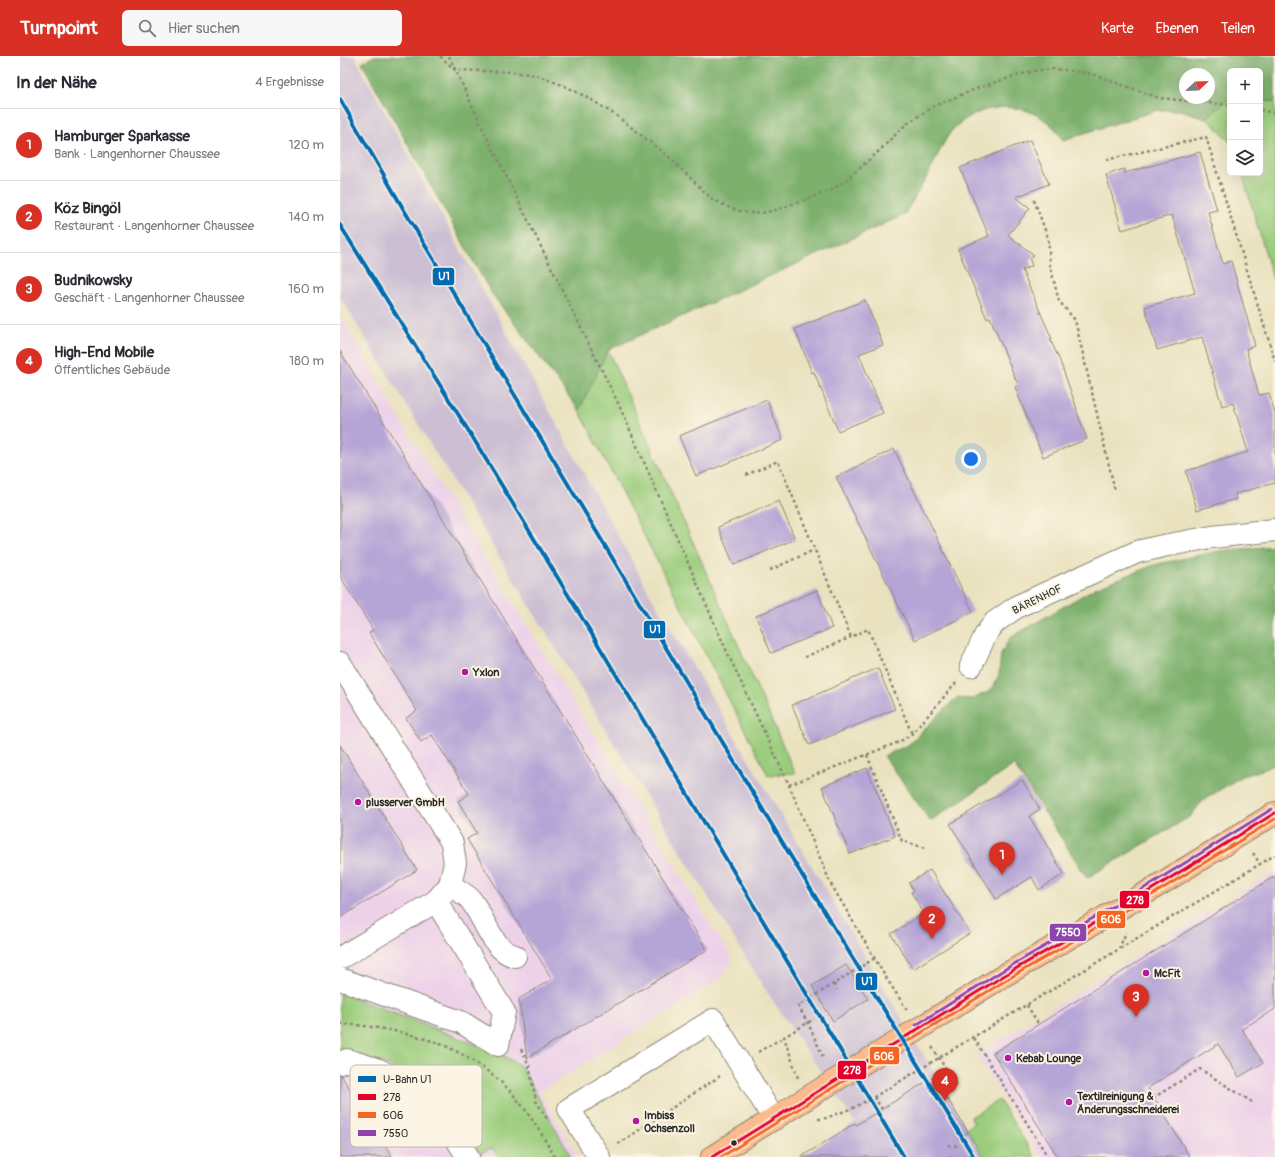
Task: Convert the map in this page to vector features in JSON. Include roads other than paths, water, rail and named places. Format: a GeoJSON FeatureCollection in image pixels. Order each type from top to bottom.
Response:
{"type":"FeatureCollection","features":[{"type":"Feature","properties":{"kind":"main road"},"geometry":{"type":"LineString","coordinates":[[712,1157],[1005,975],[1141,896],[1275,813]]}},
{"type":"Feature","properties":{"kind":"street","name":"BÄRENHOF"},"geometry":{"type":"LineString","coordinates":[[971,666],[986,634],[995,622],[1018,606],[1137,552],[1212,537],[1275,530]]}},
{"type":"Feature","properties":{"kind":"street"},"geometry":{"type":"LineString","coordinates":[[340,663],[452,843],[455,864],[450,885],[436,901],[340,958]]}},
{"type":"Feature","properties":{"kind":"street"},"geometry":{"type":"LineString","coordinates":[[450,885],[470,899],[499,946],[508,954],[515,956]]}},
{"type":"Feature","properties":{"kind":"street"},"geometry":{"type":"LineString","coordinates":[[340,979],[461,1022],[498,1045],[504,1012],[436,901]]}},
{"type":"Feature","properties":{"kind":"street"},"geometry":{"type":"LineString","coordinates":[[598,1157],[569,1109],[713,1020],[774,1119]]}},
{"type":"Feature","properties":{"kind":"street"},"geometry":{"type":"LineString","coordinates":[[340,1063],[347,1060],[363,1065]]}},
{"type":"Feature","properties":{"kind":"street"},"geometry":{"type":"LineString","coordinates":[[462,1147],[468,1157]]}},
{"type":"Feature","properties":{"kind":"metro line","name":"U1"},"geometry":{"type":"LineString","coordinates":[[340,99],[404,210],[799,870],[974,1157]]}},
{"type":"Feature","properties":{"kind":"metro line","name":"U1"},"geometry":{"type":"LineString","coordinates":[[340,225],[473,438],[593,636],[904,1157]]}},
{"type":"Feature","properties":{"kind":"place","name":"Yxlon"},"geometry":{"type":"Point","coordinates":[465,672]}},
{"type":"Feature","properties":{"kind":"place","name":"plusserver GmbH"},"geometry":{"type":"Point","coordinates":[358,802]}},
{"type":"Feature","properties":{"kind":"place","name":"Hamburger Sparkasse"},"geometry":{"type":"Point","coordinates":[1002,875]}},
{"type":"Feature","properties":{"kind":"place","name":"Köz Bingöl"},"geometry":{"type":"Point","coordinates":[932,939]}},
{"type":"Feature","properties":{"kind":"place","name":"McFit"},"geometry":{"type":"Point","coordinates":[1146,973]}},
{"type":"Feature","properties":{"kind":"place","name":"Budnikowsky"},"geometry":{"type":"Point","coordinates":[1136,1017]}},
{"type":"Feature","properties":{"kind":"place","name":"Kebab Lounge"},"geometry":{"type":"Point","coordinates":[1008,1058]}},
{"type":"Feature","properties":{"kind":"place","name":"High-End Mobile"},"geometry":{"type":"Point","coordinates":[945,1101]}},
{"type":"Feature","properties":{"kind":"place","name":"Textilreinigung & Änderungsschneiderei"},"geometry":{"type":"Point","coordinates":[1069,1102]}},
{"type":"Feature","properties":{"kind":"place","name":"Imbiss Ochsenzoll"},"geometry":{"type":"Point","coordinates":[636,1121]}}]}
